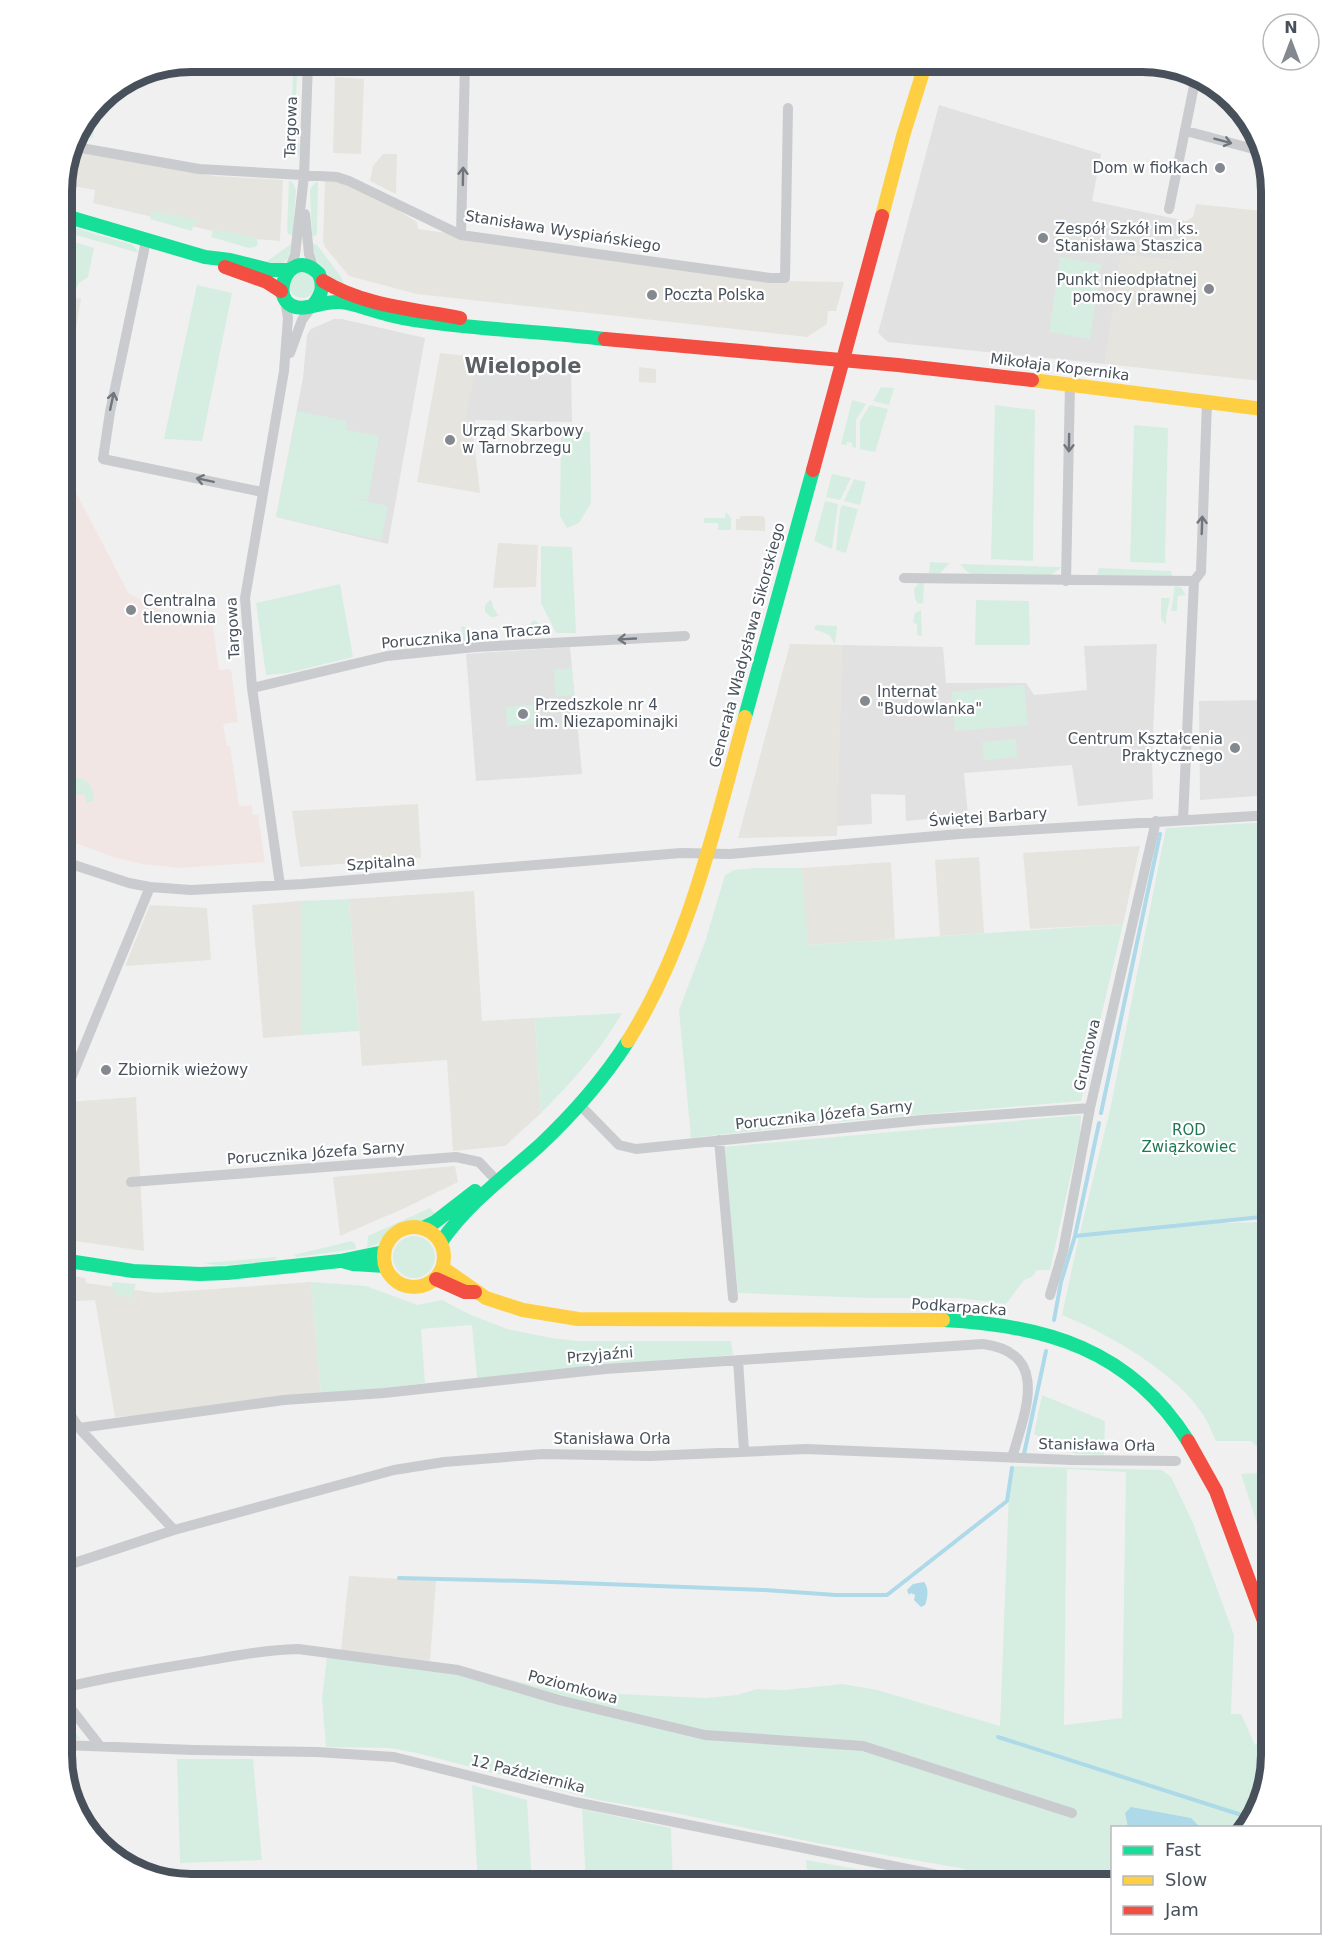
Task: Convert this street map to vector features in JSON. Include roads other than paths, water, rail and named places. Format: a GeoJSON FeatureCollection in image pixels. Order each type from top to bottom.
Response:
{"type":"FeatureCollection","features":[{"type":"Feature","properties":{"kind":"street","name":"Targowa"},"geometry":{"type":"LineString","coordinates":[[289,270],[296,255],[304,176],[308,72]]}},
{"type":"Feature","properties":{"kind":"street"},"geometry":{"type":"LineString","coordinates":[[461,235],[465,72]]}},
{"type":"Feature","properties":{"kind":"street","name":"Generała Władysława Sikorskiego"},"geometry":{"type":"LineString","coordinates":[[441,1242],[457,1218],[496,1180],[523,1159],[579,1104],[622,1051],[654,1000],[685,926],[844,360],[903,136],[923,72]]}},
{"type":"Feature","properties":{"kind":"street"},"geometry":{"type":"LineString","coordinates":[[1169,209],[1194,84]]}},
{"type":"Feature","properties":{"kind":"street","name":"Stanisława Wyspiańskiego"},"geometry":{"type":"LineString","coordinates":[[80,148],[199,169],[337,177],[461,235],[770,278],[785,278],[788,108]]}},
{"type":"Feature","properties":{"kind":"street"},"geometry":{"type":"LineString","coordinates":[[1186,131],[1253,149]]}},
{"type":"Feature","properties":{"kind":"street","name":"Targowa"},"geometry":{"type":"LineString","coordinates":[[302,193],[309,254],[318,275]]}},
{"type":"Feature","properties":{"kind":"street"},"geometry":{"type":"LineString","coordinates":[[72,218],[204,257],[230,260],[270,270],[289,270],[301,266],[318,275],[334,290],[506,328]]}},
{"type":"Feature","properties":{"kind":"street"},"geometry":{"type":"LineString","coordinates":[[146,241],[110,412],[103,459],[262,492]]}},
{"type":"Feature","properties":{"kind":"street"},"geometry":{"type":"LineString","coordinates":[[204,257],[228,269],[267,282],[297,307],[304,308],[328,301],[391,316],[441,324],[506,328],[723,351],[844,360]]}},
{"type":"Feature","properties":{"kind":"street"},"geometry":{"type":"LineString","coordinates":[[283,295],[282,280],[289,270]]}},
{"type":"Feature","properties":{"kind":"street"},"geometry":{"type":"LineString","coordinates":[[314,304],[323,293],[318,275]]}},
{"type":"Feature","properties":{"kind":"street","name":"Targowa"},"geometry":{"type":"LineString","coordinates":[[279,885],[252,688],[245,598],[284,370],[288,318],[283,295]]}},
{"type":"Feature","properties":{"kind":"street","name":"Targowa"},"geometry":{"type":"LineString","coordinates":[[284,370],[299,326],[314,304]]}},
{"type":"Feature","properties":{"kind":"street","name":"Mikołaja Kopernika"},"geometry":{"type":"LineString","coordinates":[[844,360],[1070,384],[1261,409]]}},
{"type":"Feature","properties":{"kind":"street"},"geometry":{"type":"LineString","coordinates":[[1066,581],[1070,384]]}},
{"type":"Feature","properties":{"kind":"street"},"geometry":{"type":"LineString","coordinates":[[1183,820],[1194,581],[1201,572],[1207,402]]}},
{"type":"Feature","properties":{"kind":"street"},"geometry":{"type":"LineString","coordinates":[[904,578],[1194,581]]}},
{"type":"Feature","properties":{"kind":"street","name":"Porucznika Jana Tracza"},"geometry":{"type":"LineString","coordinates":[[252,688],[387,656],[475,646],[685,636]]}},
{"type":"Feature","properties":{"kind":"street","name":"Świętej Barbary"},"geometry":{"type":"LineString","coordinates":[[707,854],[730,854],[959,834],[1261,815]]}},
{"type":"Feature","properties":{"kind":"street","name":"Gruntowa"},"geometry":{"type":"LineString","coordinates":[[1050,1295],[1067,1233],[1090,1107],[1156,821]]}},
{"type":"Feature","properties":{"kind":"street","name":"Szpitalna"},"geometry":{"type":"LineString","coordinates":[[72,865],[129,883],[191,890],[681,853],[707,854]]}},
{"type":"Feature","properties":{"kind":"street"},"geometry":{"type":"LineString","coordinates":[[72,1076],[150,887]]}},
{"type":"Feature","properties":{"kind":"street","name":"Porucznika Józefa Sarny"},"geometry":{"type":"LineString","coordinates":[[579,1104],[619,1145],[636,1149],[922,1120],[1090,1107]]}},
{"type":"Feature","properties":{"kind":"street"},"geometry":{"type":"LineString","coordinates":[[719,1140],[733,1298]]}},
{"type":"Feature","properties":{"kind":"street","name":"Porucznika Józefa Sarny"},"geometry":{"type":"LineString","coordinates":[[131,1182],[456,1157],[479,1162],[496,1180]]}},
{"type":"Feature","properties":{"kind":"street","name":"Generała Władysława Sikorskiego"},"geometry":{"type":"LineString","coordinates":[[423,1228],[435,1222],[479,1188],[496,1180]]}},
{"type":"Feature","properties":{"kind":"street"},"geometry":{"type":"LineString","coordinates":[[423,1228],[441,1242],[444,1251],[439,1273],[427,1285],[417,1288],[407,1287],[397,1283],[390,1276],[384,1259],[387,1242],[394,1234],[403,1229],[423,1228]]}},
{"type":"Feature","properties":{"kind":"street"},"geometry":{"type":"LineString","coordinates":[[72,1261],[133,1270],[200,1274],[340,1261],[372,1253],[384,1259]]}},
{"type":"Feature","properties":{"kind":"street","name":"Podkarpacka"},"geometry":{"type":"LineString","coordinates":[[439,1273],[465,1292],[475,1292],[523,1310],[578,1319],[962,1321],[1037,1331],[1081,1346],[1143,1388],[1162,1406],[1188,1439],[1216,1491],[1261,1611]]}},
{"type":"Feature","properties":{"kind":"street","name":"Przyjaźni"},"geometry":{"type":"LineString","coordinates":[[79,1428],[284,1400],[384,1393],[605,1369],[974,1344],[994,1345],[1004,1349],[1017,1358],[1028,1380],[1029,1398],[1012,1458]]}},
{"type":"Feature","properties":{"kind":"street"},"geometry":{"type":"LineString","coordinates":[[738,1360],[744,1451]]}},
{"type":"Feature","properties":{"kind":"street"},"geometry":{"type":"LineString","coordinates":[[72,1417],[79,1428],[174,1530]]}},
{"type":"Feature","properties":{"kind":"street","name":"Stanisława Orła"},"geometry":{"type":"LineString","coordinates":[[72,1564],[174,1530],[397,1469],[444,1462],[543,1454],[650,1456],[806,1449],[1012,1458],[1176,1461]]}},
{"type":"Feature","properties":{"kind":"street","name":"Poziomkowa"},"geometry":{"type":"LineString","coordinates":[[72,1686],[123,1674],[226,1657],[298,1649],[458,1670],[559,1700],[705,1735],[863,1746],[1072,1813]]}},
{"type":"Feature","properties":{"kind":"street"},"geometry":{"type":"LineString","coordinates":[[72,1711],[100,1746]]}},
{"type":"Feature","properties":{"kind":"street","name":"12 Października"},"geometry":{"type":"LineString","coordinates":[[72,1745],[317,1752],[394,1757],[575,1802],[932,1874]]}},
{"type":"Feature","properties":{"kind":"water"},"geometry":{"type":"Polygon","coordinates":[[[924,1582],[927,1587],[927,1596],[925,1605],[921,1607],[914,1600],[915,1595],[911,1593],[909,1595],[907,1590],[913,1584],[924,1582]]]}},
{"type":"Feature","properties":{"kind":"water"},"geometry":{"type":"Polygon","coordinates":[[[1131,1807],[1191,1818],[1199,1826],[1128,1826],[1125,1813],[1131,1807]]]}},
{"type":"Feature","properties":{"kind":"waterway"},"geometry":{"type":"LineString","coordinates":[[1101,1113],[1160,834]]}},
{"type":"Feature","properties":{"kind":"waterway"},"geometry":{"type":"LineString","coordinates":[[1054,1320],[1099,1123]]}},
{"type":"Feature","properties":{"kind":"waterway"},"geometry":{"type":"LineString","coordinates":[[1075,1236],[1261,1217]]}},
{"type":"Feature","properties":{"kind":"waterway"},"geometry":{"type":"LineString","coordinates":[[1024,1454],[1046,1351]]}},
{"type":"Feature","properties":{"kind":"waterway"},"geometry":{"type":"LineString","coordinates":[[399,1578],[887,1595],[1007,1501],[1012,1468]]}},
{"type":"Feature","properties":{"kind":"waterway"},"geometry":{"type":"LineString","coordinates":[[998,1737],[1244,1816]]}},
{"type":"Feature","properties":{"kind":"place","name":"Dom w fiołkach"},"geometry":{"type":"Point","coordinates":[1220,168]}},
{"type":"Feature","properties":{"kind":"place","name":"Zespół Szkół im ks. Stanisława Staszica"},"geometry":{"type":"Point","coordinates":[1043,238]}},
{"type":"Feature","properties":{"kind":"place","name":"Punkt nieodpłatnej pomocy prawnej"},"geometry":{"type":"Point","coordinates":[1209,289]}},
{"type":"Feature","properties":{"kind":"place","name":"Poczta Polska"},"geometry":{"type":"Point","coordinates":[652,295]}},
{"type":"Feature","properties":{"kind":"place","name":"Urząd Skarbowy w Tarnobrzegu"},"geometry":{"type":"Point","coordinates":[450,440]}},
{"type":"Feature","properties":{"kind":"place","name":"Centralna tlenownia"},"geometry":{"type":"Point","coordinates":[131,610]}},
{"type":"Feature","properties":{"kind":"place","name":"Internat \"Budowlanka\""},"geometry":{"type":"Point","coordinates":[865,701]}},
{"type":"Feature","properties":{"kind":"place","name":"Przedszkole nr 4 im. Niezapominajki"},"geometry":{"type":"Point","coordinates":[523,714]}},
{"type":"Feature","properties":{"kind":"place","name":"Centrum Kształcenia Praktycznego"},"geometry":{"type":"Point","coordinates":[1235,748]}},
{"type":"Feature","properties":{"kind":"place","name":"Zbiornik wieżowy"},"geometry":{"type":"Point","coordinates":[106,1070]}},
{"type":"Feature","properties":{"kind":"district","name":"Wielopole"},"geometry":{"type":"Point","coordinates":[523,366]}},
{"type":"Feature","properties":{"kind":"park label","name":"ROD Związkowiec"},"geometry":{"type":"Point","coordinates":[1189,1138]}}]}
